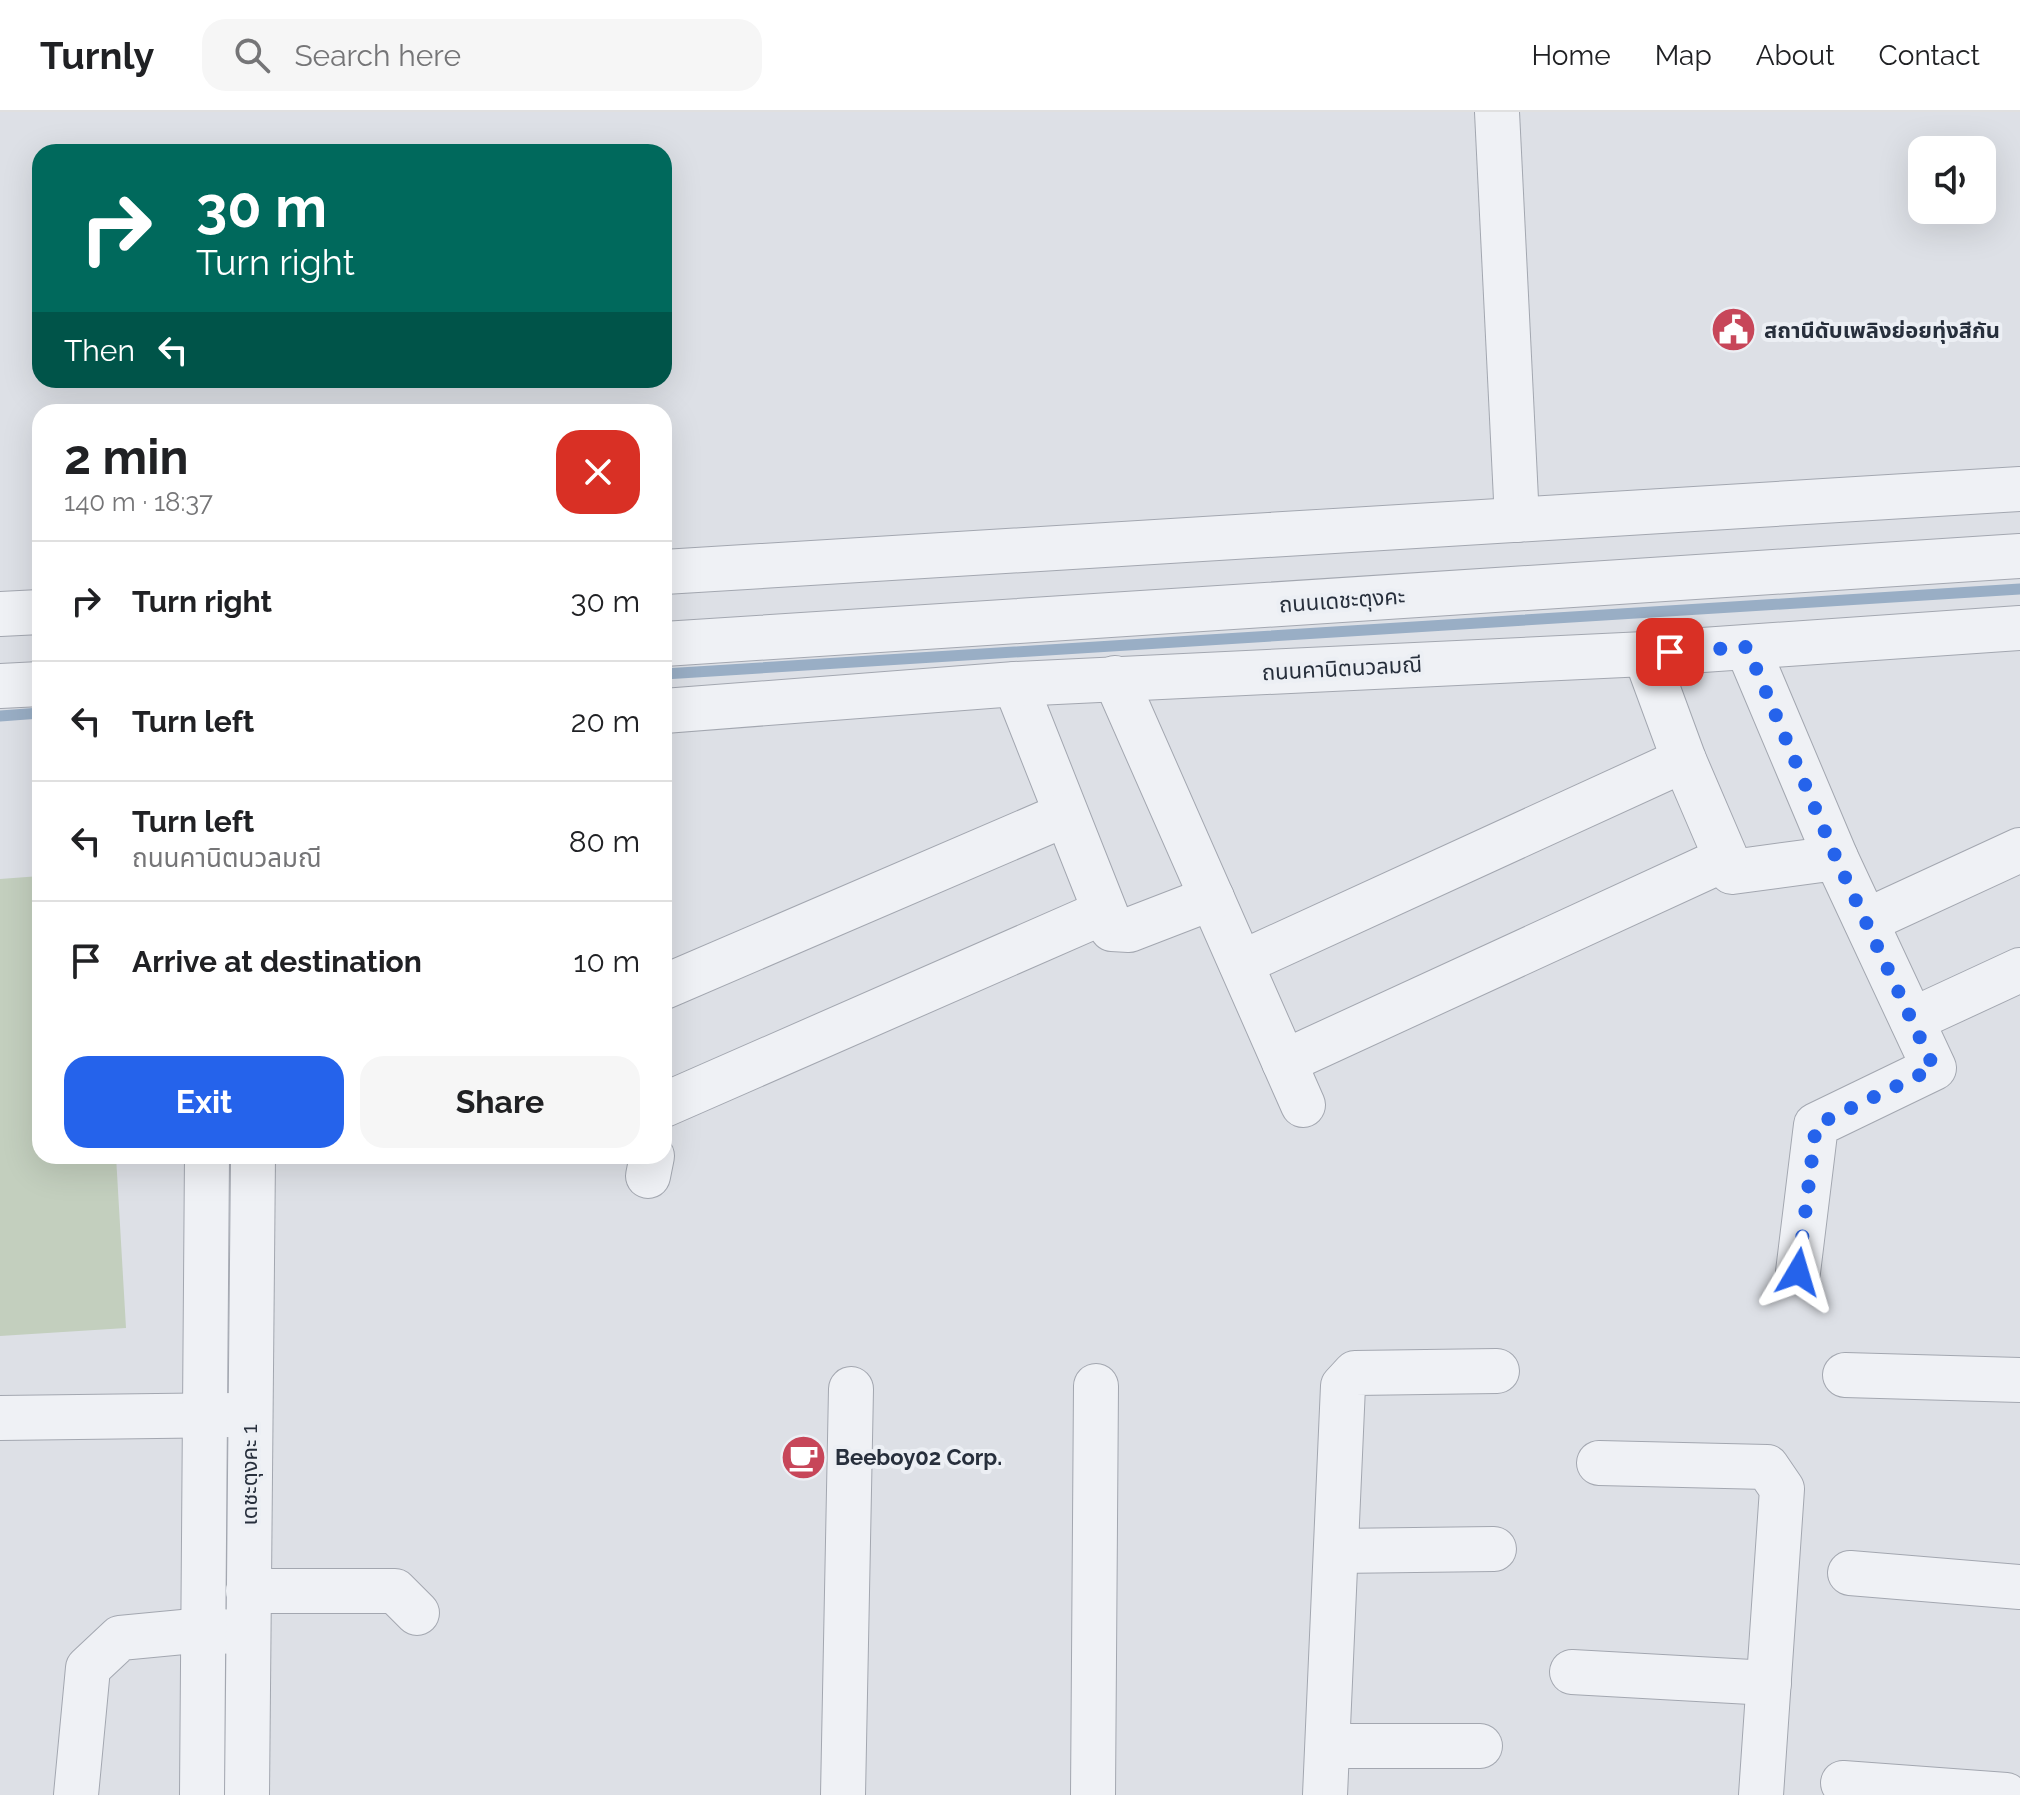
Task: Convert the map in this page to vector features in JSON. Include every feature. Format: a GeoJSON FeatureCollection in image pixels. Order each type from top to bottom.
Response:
{"type":"FeatureCollection","features":[{"type":"Feature","properties":{"kind":"street"},"geometry":{"type":"LineString","coordinates":[[1497,112],[1517,520]]}},
{"type":"Feature","properties":{"kind":"street"},"geometry":{"type":"LineString","coordinates":[[672,572],[2020,489]]}},
{"type":"Feature","properties":{"kind":"street","name":"ถนนเดชะตุงคะ"},"geometry":{"type":"LineString","coordinates":[[672,644],[1036,657],[2020,556]]}},
{"type":"Feature","properties":{"kind":"street"},"geometry":{"type":"LineString","coordinates":[[0,614],[32,612]]}},
{"type":"Feature","properties":{"kind":"street","name":"ถนนคานิตนวลมณี"},"geometry":{"type":"LineString","coordinates":[[672,710],[1036,657],[1115,678],[1645,654],[2020,628]]}},
{"type":"Feature","properties":{"kind":"street"},"geometry":{"type":"LineString","coordinates":[[1747,647],[1836,858],[1934,1068],[1816,1125],[1798,1272]]}},
{"type":"Feature","properties":{"kind":"street"},"geometry":{"type":"LineString","coordinates":[[1645,654],[1684,760],[1732,872],[1836,858]]}},
{"type":"Feature","properties":{"kind":"street"},"geometry":{"type":"LineString","coordinates":[[1036,657],[1064,815],[1112,929],[1129,930],[1212,898]]}},
{"type":"Feature","properties":{"kind":"street"},"geometry":{"type":"LineString","coordinates":[[1115,678],[1303,1105]]}},
{"type":"Feature","properties":{"kind":"street"},"geometry":{"type":"LineString","coordinates":[[0,686],[32,684]]}},
{"type":"Feature","properties":{"kind":"street"},"geometry":{"type":"LineString","coordinates":[[1241,963],[1684,760]]}},
{"type":"Feature","properties":{"kind":"street"},"geometry":{"type":"LineString","coordinates":[[672,984],[1064,815]]}},
{"type":"Feature","properties":{"kind":"street"},"geometry":{"type":"LineString","coordinates":[[1866,921],[2020,850]]}},
{"type":"Feature","properties":{"kind":"street"},"geometry":{"type":"LineString","coordinates":[[1284,1062],[1725,859]]}},
{"type":"Feature","properties":{"kind":"street"},"geometry":{"type":"LineString","coordinates":[[672,1101],[1104,912]]}},
{"type":"Feature","properties":{"kind":"street"},"geometry":{"type":"LineString","coordinates":[[1912,1020],[2020,970]]}},
{"type":"Feature","properties":{"kind":"street","name":"เดชะตุงคะ 1"},"geometry":{"type":"LineString","coordinates":[[202,1795],[207,1164]]}},
{"type":"Feature","properties":{"kind":"street","name":"เดชะตุงคะ 1"},"geometry":{"type":"LineString","coordinates":[[247,1795],[253,1164]]}},
{"type":"Feature","properties":{"kind":"street"},"geometry":{"type":"LineString","coordinates":[[1325,1795],[1343,1386],[1355,1373],[1497,1371]]}},
{"type":"Feature","properties":{"kind":"street"},"geometry":{"type":"LineString","coordinates":[[1845,1375],[2020,1380]]}},
{"type":"Feature","properties":{"kind":"street"},"geometry":{"type":"LineString","coordinates":[[1093,1795],[1096,1386]]}},
{"type":"Feature","properties":{"kind":"street"},"geometry":{"type":"LineString","coordinates":[[843,1795],[851,1389]]}},
{"type":"Feature","properties":{"kind":"street"},"geometry":{"type":"LineString","coordinates":[[0,1418],[249,1415]]}},
{"type":"Feature","properties":{"kind":"street"},"geometry":{"type":"LineString","coordinates":[[1599,1463],[1767,1467],[1782,1489],[1761,1795]]}},
{"type":"Feature","properties":{"kind":"street"},"geometry":{"type":"LineString","coordinates":[[1336,1551],[1494,1549]]}},
{"type":"Feature","properties":{"kind":"street"},"geometry":{"type":"LineString","coordinates":[[1850,1573],[2020,1587]]}},
{"type":"Feature","properties":{"kind":"street"},"geometry":{"type":"LineString","coordinates":[[76,1795],[88,1668],[120,1638],[204,1630],[248,1612],[395,1591],[417,1613]]}},
{"type":"Feature","properties":{"kind":"street"},"geometry":{"type":"LineString","coordinates":[[1572,1672],[1769,1683]]}},
{"type":"Feature","properties":{"kind":"street"},"geometry":{"type":"LineString","coordinates":[[1328,1746],[1480,1746]]}},
{"type":"Feature","properties":{"kind":"street"},"geometry":{"type":"LineString","coordinates":[[1843,1783],[2006,1795]]}},
{"type":"Feature","properties":{"kind":"green space"},"geometry":{"type":"Polygon","coordinates":[[[32,877],[32,1164],[116,1164],[126,1328],[0,1336],[0,879],[32,877]]]}},
{"type":"Feature","properties":{"kind":"waterway"},"geometry":{"type":"LineString","coordinates":[[672,673],[2020,589]]}},
{"type":"Feature","properties":{"kind":"waterway"},"geometry":{"type":"LineString","coordinates":[[0,716],[32,714]]}},
{"type":"Feature","properties":{"kind":"place","name":"สถานีดับเพลิงย่อยทุ่งสีกัน"},"geometry":{"type":"Point","coordinates":[1733,330]}},
{"type":"Feature","properties":{"kind":"place","name":"Beeboy02 Corp."},"geometry":{"type":"Point","coordinates":[804,1457]}},
{"type":"Feature","properties":{"kind":"route"},"geometry":{"type":"LineString","coordinates":[[1670,652],[1747,647],[1836,858],[1934,1068],[1816,1125],[1798,1272]]}}]}
